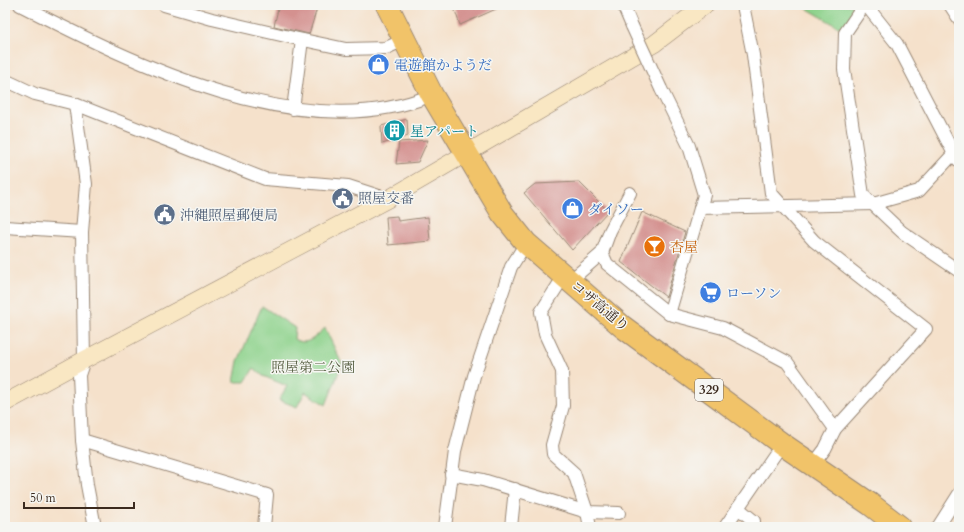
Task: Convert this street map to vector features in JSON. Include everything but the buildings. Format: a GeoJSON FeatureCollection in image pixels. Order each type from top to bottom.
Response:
{"type":"FeatureCollection","features":[{"type":"Feature","properties":{"kind":"highway","name":"コザ高通り"},"geometry":{"type":"LineString","coordinates":[[386,5],[432,95],[502,214],[526,243],[623,327],[782,444],[900,527]]}},
{"type":"Feature","properties":{"kind":"street"},"geometry":{"type":"LineString","coordinates":[[20,5],[90,41],[200,86],[284,108],[342,112],[383,109],[414,103],[432,95]]}},
{"type":"Feature","properties":{"kind":"street"},"geometry":{"type":"LineString","coordinates":[[164,5],[212,19],[346,49],[386,48],[404,40]]}},
{"type":"Feature","properties":{"kind":"street"},"geometry":{"type":"LineString","coordinates":[[623,5],[689,146],[704,195],[669,314]]}},
{"type":"Feature","properties":{"kind":"street"},"geometry":{"type":"LineString","coordinates":[[5,403],[388,199],[654,44],[705,5]]}},
{"type":"Feature","properties":{"kind":"street"},"geometry":{"type":"LineString","coordinates":[[743,5],[752,55],[771,193],[814,241],[926,329],[835,429],[825,449],[813,465]]}},
{"type":"Feature","properties":{"kind":"street"},"geometry":{"type":"LineString","coordinates":[[700,208],[873,204],[918,190],[957,154],[896,44],[865,5],[845,33],[844,69],[863,195],[873,204],[902,232],[959,271]]}},
{"type":"Feature","properties":{"kind":"street"},"geometry":{"type":"LineString","coordinates":[[950,5],[959,19]]}},
{"type":"Feature","properties":{"kind":"street"},"geometry":{"type":"LineString","coordinates":[[293,109],[302,40]]}},
{"type":"Feature","properties":{"kind":"street"},"geometry":{"type":"LineString","coordinates":[[5,80],[35,94],[75,104],[265,179],[348,186],[388,199]]}},
{"type":"Feature","properties":{"kind":"street"},"geometry":{"type":"LineString","coordinates":[[75,104],[86,184],[82,232],[84,360],[79,375],[82,440],[87,485],[95,527]]}},
{"type":"Feature","properties":{"kind":"street"},"geometry":{"type":"LineString","coordinates":[[590,527],[587,512],[574,473],[553,454],[552,445],[563,406],[562,371],[545,334],[541,312],[567,278],[602,253],[610,231],[630,193]]}},
{"type":"Feature","properties":{"kind":"street"},"geometry":{"type":"LineString","coordinates":[[5,227],[82,232]]}},
{"type":"Feature","properties":{"kind":"street"},"geometry":{"type":"LineString","coordinates":[[445,527],[451,474],[460,429],[474,376],[511,267],[526,243]]}},
{"type":"Feature","properties":{"kind":"street"},"geometry":{"type":"LineString","coordinates":[[602,253],[607,264],[669,314],[723,328],[788,362],[835,429]]}},
{"type":"Feature","properties":{"kind":"street"},"geometry":{"type":"LineString","coordinates":[[82,440],[267,495],[264,527]]}},
{"type":"Feature","properties":{"kind":"street"},"geometry":{"type":"LineString","coordinates":[[725,527],[782,444]]}},
{"type":"Feature","properties":{"kind":"street"},"geometry":{"type":"LineString","coordinates":[[451,474],[483,480],[587,512],[620,513]]}},
{"type":"Feature","properties":{"kind":"street"},"geometry":{"type":"LineString","coordinates":[[511,527],[516,490]]}},
{"type":"Feature","properties":{"kind":"street"},"geometry":{"type":"LineString","coordinates":[[938,527],[959,494]]}},
{"type":"Feature","properties":{"kind":"street"},"geometry":{"type":"LineString","coordinates":[[738,508],[754,521],[753,527]]}},
{"type":"Feature","properties":{"kind":"green space"},"geometry":{"type":"Polygon","coordinates":[[[801,5],[858,5],[842,29],[801,5]]]}},
{"type":"Feature","properties":{"kind":"green space","name":"照屋第二公園"},"geometry":{"type":"Polygon","coordinates":[[[262,306],[295,328],[294,339],[299,341],[303,342],[311,340],[325,328],[342,364],[326,405],[305,392],[297,407],[279,400],[287,386],[263,376],[254,368],[245,382],[234,382],[238,361],[262,306]]]}},
{"type":"Feature","properties":{"kind":"place","name":"電遊館かようだ"},"geometry":{"type":"Point","coordinates":[378,65]}},
{"type":"Feature","properties":{"kind":"place","name":"星アパート"},"geometry":{"type":"Point","coordinates":[394,131]}},
{"type":"Feature","properties":{"kind":"place","name":"照屋交番"},"geometry":{"type":"Point","coordinates":[343,198]}},
{"type":"Feature","properties":{"kind":"place","name":"ダイソー"},"geometry":{"type":"Point","coordinates":[572,209]}},
{"type":"Feature","properties":{"kind":"place","name":"沖縄照屋郵便局"},"geometry":{"type":"Point","coordinates":[165,215]}},
{"type":"Feature","properties":{"kind":"place","name":"杏屋"},"geometry":{"type":"Point","coordinates":[654,247]}},
{"type":"Feature","properties":{"kind":"place","name":"ローソン"},"geometry":{"type":"Point","coordinates":[711,293]}}]}
